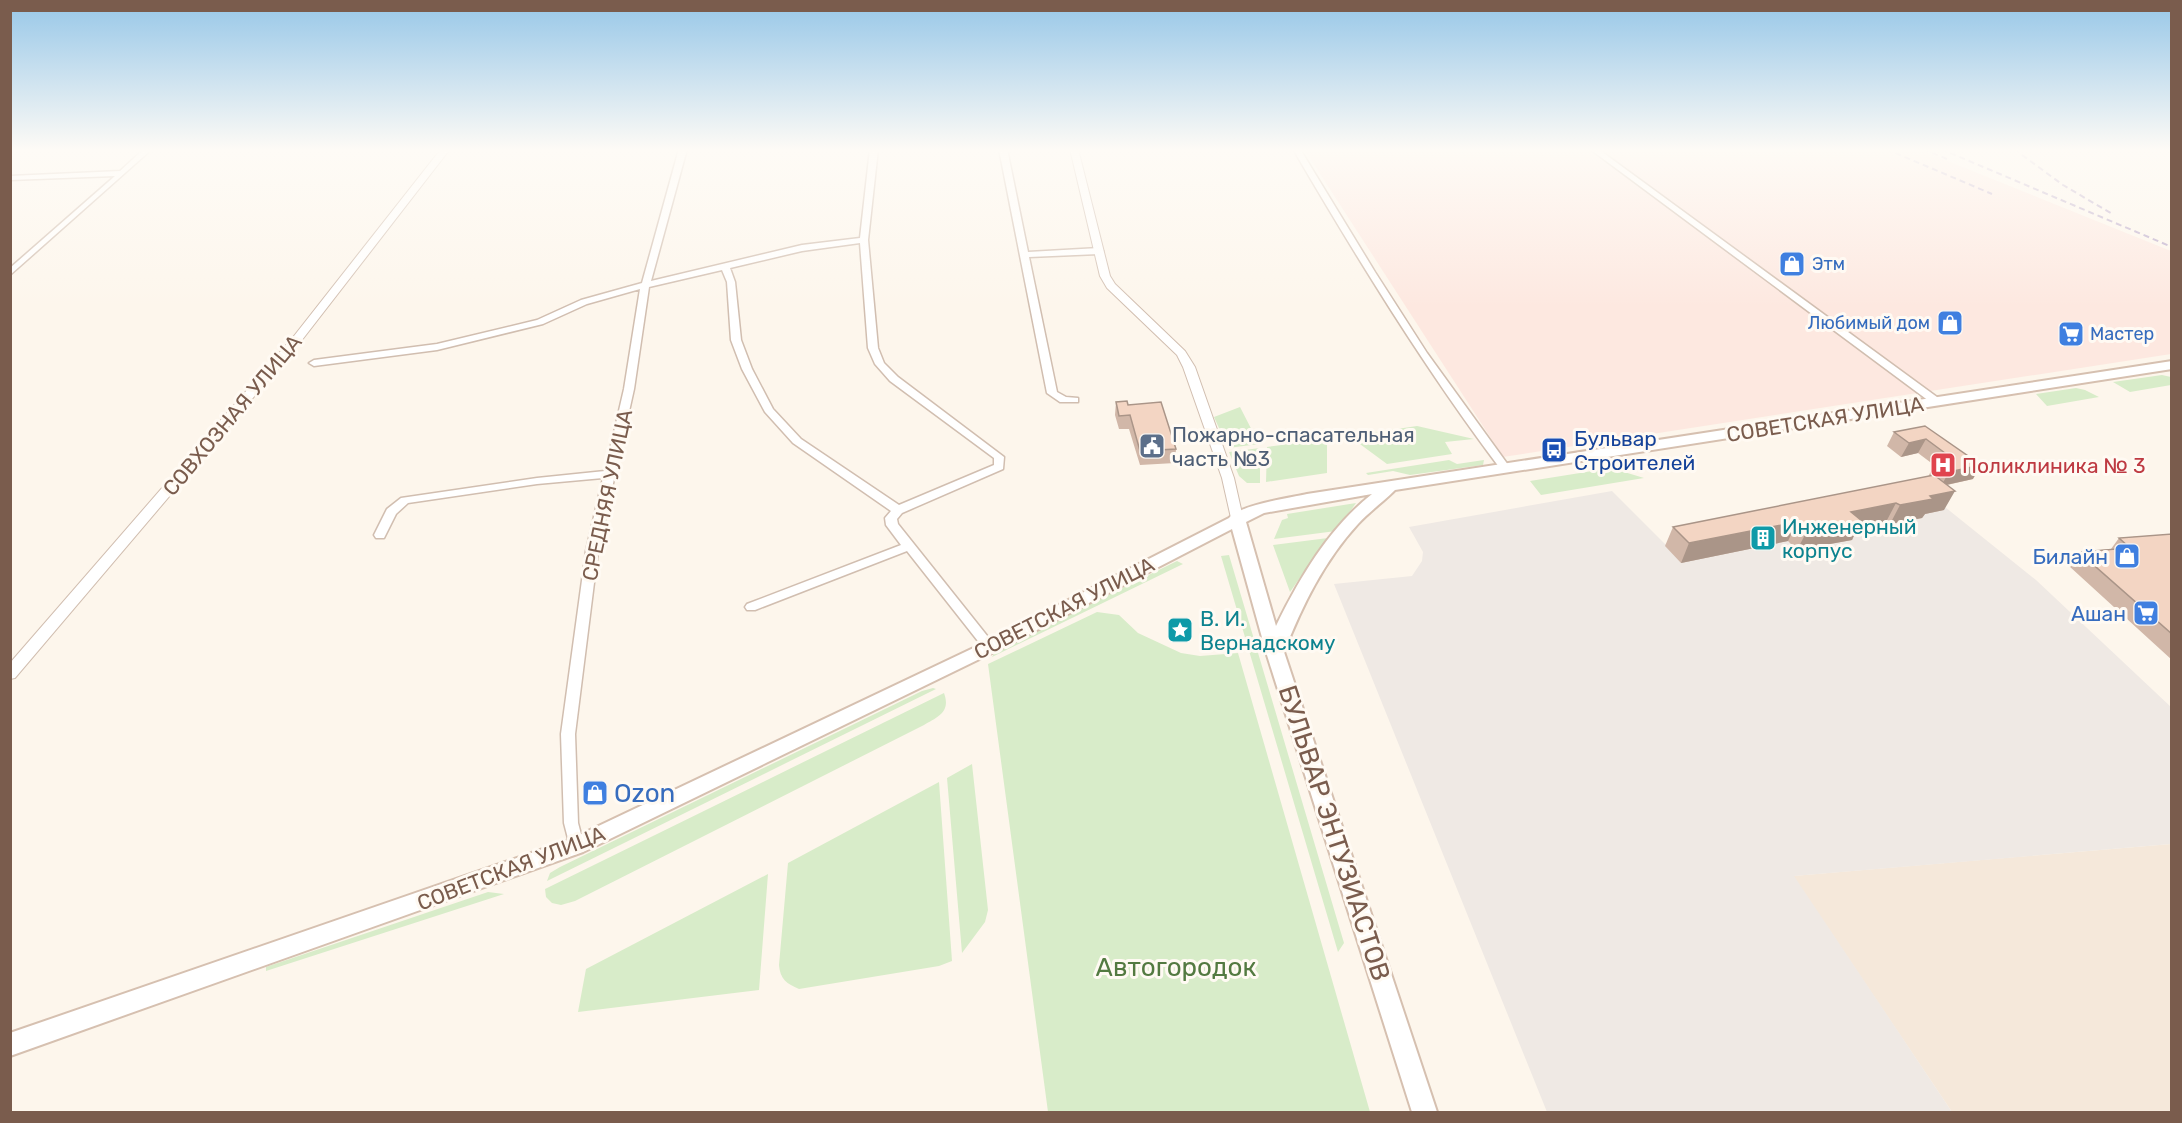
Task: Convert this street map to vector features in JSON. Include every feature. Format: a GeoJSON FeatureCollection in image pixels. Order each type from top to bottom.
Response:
{"type":"FeatureCollection","features":[{"type":"Feature","properties":{"kind":"main road","name":"СОВЕТСКАЯ УЛИЦА"},"geometry":{"type":"LineString","coordinates":[[10,1045],[576,846],[990,647],[1237,518],[1275,504],[2172,365]]}},
{"type":"Feature","properties":{"kind":"main road"},"geometry":{"type":"LineString","coordinates":[[1275,652],[1286,621],[1312,575],[1358,512],[1391,486]]}},
{"type":"Feature","properties":{"kind":"main road","name":"БУЛЬВАР ЭНТУЗИАСТОВ"},"geometry":{"type":"LineString","coordinates":[[1237,518],[1275,652],[1425,1113]]}},
{"type":"Feature","properties":{"kind":"street"},"geometry":{"type":"LineString","coordinates":[[10,273],[91,201]]}},
{"type":"Feature","properties":{"kind":"street","name":"СОВХОЗНАЯ УЛИЦА"},"geometry":{"type":"LineString","coordinates":[[10,674],[298,338],[405,201]]}},
{"type":"Feature","properties":{"kind":"street","name":"СРЕДНЯЯ УЛИЦА"},"geometry":{"type":"LineString","coordinates":[[576,846],[571,823],[568,734],[592,551],[629,389],[645,287],[669,201]]}},
{"type":"Feature","properties":{"kind":"street"},"geometry":{"type":"LineString","coordinates":[[867,201],[864,240],[873,348],[880,364],[919,400],[999,458],[1001,463],[999,467],[898,510],[891,518],[892,525],[990,647]]}},
{"type":"Feature","properties":{"kind":"street"},"geometry":{"type":"LineString","coordinates":[[1014,201],[1052,393],[1064,400],[1074,400]]}},
{"type":"Feature","properties":{"kind":"street"},"geometry":{"type":"LineString","coordinates":[[1086,201],[1105,276],[1111,286],[1174,346],[1189,367],[1227,478],[1237,518]]}},
{"type":"Feature","properties":{"kind":"street"},"geometry":{"type":"LineString","coordinates":[[1327,201],[1437,373],[1506,469]]}},
{"type":"Feature","properties":{"kind":"street"},"geometry":{"type":"LineString","coordinates":[[1664,201],[1937,402]]}},
{"type":"Feature","properties":{"kind":"street"},"geometry":{"type":"LineString","coordinates":[[314,363],[437,347],[540,322],[584,302],[616,292],[645,287],[802,248],[864,240]]}},
{"type":"Feature","properties":{"kind":"street"},"geometry":{"type":"LineString","coordinates":[[1025,255],[1098,251]]}},
{"type":"Feature","properties":{"kind":"street"},"geometry":{"type":"LineString","coordinates":[[726,267],[730,282],[736,340],[747,369],[769,410],[797,441],[898,510]]}},
{"type":"Feature","properties":{"kind":"street"},"geometry":{"type":"LineString","coordinates":[[380,535],[391,512],[405,500],[609,474]]}},
{"type":"Feature","properties":{"kind":"street"},"geometry":{"type":"LineString","coordinates":[[751,608],[909,546]]}},
{"type":"Feature","properties":{"kind":"shaded area"},"geometry":{"type":"Polygon","coordinates":[[[1338,201],[2048,201],[2171,251],[2171,354],[1503,457],[1338,201]]]}},
{"type":"Feature","properties":{"kind":"shaded area"},"geometry":{"type":"Polygon","coordinates":[[[1612,491],[1665,544],[1925,491],[2036,580],[2171,707],[2171,844],[1794,876],[1952,1112],[1547,1112],[1334,584],[1412,576],[1422,561],[1423,552],[1409,527],[1612,491]]]}},
{"type":"Feature","properties":{"kind":"shaded area"},"geometry":{"type":"Polygon","coordinates":[[[2171,844],[2171,1112],[1952,1112],[1793,876],[2171,844]]]}},
{"type":"Feature","properties":{"kind":"green space"},"geometry":{"type":"Polygon","coordinates":[[[2162,375],[2171,377],[2171,385],[2130,392],[2113,382],[2162,375]]]}},
{"type":"Feature","properties":{"kind":"green space"},"geometry":{"type":"Polygon","coordinates":[[[2076,388],[2099,397],[2047,406],[2036,394],[2076,388]]]}},
{"type":"Feature","properties":{"kind":"green space"},"geometry":{"type":"Polygon","coordinates":[[[1240,407],[1259,444],[1228,448],[1214,417],[1240,407]]]}},
{"type":"Feature","properties":{"kind":"green space"},"geometry":{"type":"Polygon","coordinates":[[[1417,426],[1474,439],[1445,442],[1452,454],[1387,464],[1349,436],[1417,426]]]}},
{"type":"Feature","properties":{"kind":"green space"},"geometry":{"type":"Polygon","coordinates":[[[1327,439],[1327,473],[1266,482],[1267,447],[1327,439]]]}},
{"type":"Feature","properties":{"kind":"green space"},"geometry":{"type":"Polygon","coordinates":[[[1260,448],[1260,483],[1247,483],[1239,476],[1229,452],[1260,448]]]}},
{"type":"Feature","properties":{"kind":"green space"},"geometry":{"type":"Polygon","coordinates":[[[1449,460],[1457,464],[1484,460],[1483,465],[1410,475],[1393,471],[1368,475],[1366,473],[1449,460]]]}},
{"type":"Feature","properties":{"kind":"green space"},"geometry":{"type":"Polygon","coordinates":[[[1611,468],[1644,478],[1541,495],[1530,481],[1611,468]]]}},
{"type":"Feature","properties":{"kind":"green space"},"geometry":{"type":"Polygon","coordinates":[[[1356,503],[1336,531],[1274,539],[1282,520],[1288,518],[1287,514],[1356,503]]]}},
{"type":"Feature","properties":{"kind":"green space"},"geometry":{"type":"Polygon","coordinates":[[[1328,538],[1290,592],[1273,545],[1328,538]]]}},
{"type":"Feature","properties":{"kind":"green space"},"geometry":{"type":"Polygon","coordinates":[[[1229,555],[1344,943],[1338,952],[1221,556],[1229,555]]]}},
{"type":"Feature","properties":{"kind":"green space"},"geometry":{"type":"Polygon","coordinates":[[[1177,561],[1183,564],[992,657],[996,650],[1177,561]]]}},
{"type":"Feature","properties":{"kind":"green space","name":"Автогородок"},"geometry":{"type":"Polygon","coordinates":[[[1097,612],[1119,615],[1138,633],[1181,653],[1200,656],[1238,653],[1370,1112],[1048,1112],[988,664],[1097,612]]]}},
{"type":"Feature","properties":{"kind":"green space"},"geometry":{"type":"Polygon","coordinates":[[[936,689],[547,881],[550,873],[560,867],[922,691],[936,689]]]}},
{"type":"Feature","properties":{"kind":"green space"},"geometry":{"type":"Polygon","coordinates":[[[944,693],[946,705],[942,713],[924,725],[575,901],[561,905],[552,903],[546,897],[545,889],[944,693]]]}},
{"type":"Feature","properties":{"kind":"green space"},"geometry":{"type":"Polygon","coordinates":[[[972,764],[988,910],[985,922],[962,953],[947,778],[972,764]]]}},
{"type":"Feature","properties":{"kind":"green space"},"geometry":{"type":"Polygon","coordinates":[[[939,782],[952,961],[939,966],[799,989],[788,983],[781,974],[779,965],[788,863],[939,782]]]}},
{"type":"Feature","properties":{"kind":"green space"},"geometry":{"type":"Polygon","coordinates":[[[768,874],[759,990],[578,1012],[586,969],[768,874]]]}},
{"type":"Feature","properties":{"kind":"green space"},"geometry":{"type":"Polygon","coordinates":[[[488,892],[504,894],[266,971],[266,967],[488,892]]]}},
{"type":"Feature","properties":{"kind":"building"},"geometry":{"type":"Polygon","coordinates":[[[1127,401],[1128,405],[1161,402],[1176,449],[1140,451],[1130,415],[1119,416],[1116,402],[1127,401]]]}},
{"type":"Feature","properties":{"kind":"building"},"geometry":{"type":"Polygon","coordinates":[[[1925,426],[1981,465],[1949,472],[1936,462],[1953,459],[1926,439],[1909,443],[1894,432],[1925,426]]]}},
{"type":"Feature","properties":{"kind":"building"},"geometry":{"type":"Polygon","coordinates":[[[1934,475],[1955,491],[1930,496],[1933,499],[1900,505],[1896,503],[1851,512],[1862,521],[1807,531],[1797,522],[1689,543],[1673,527],[1934,475]]]}},
{"type":"Feature","properties":{"kind":"building","name":"Ашан"},"geometry":{"type":"Polygon","coordinates":[[[2172,534],[2172,634],[2079,552],[2130,548],[2119,538],[2172,534]]]}},
{"type":"Feature","properties":{"kind":"railway"},"geometry":{"type":"LineString","coordinates":[[2065,201],[2172,247]]}},
{"type":"Feature","properties":{"kind":"railway"},"geometry":{"type":"LineString","coordinates":[[2091,201],[2114,215]]}},
{"type":"Feature","properties":{"kind":"place","name":"Этм"},"geometry":{"type":"Point","coordinates":[1792,264]}},
{"type":"Feature","properties":{"kind":"place","name":"Любимый дом"},"geometry":{"type":"Point","coordinates":[1950,323]}},
{"type":"Feature","properties":{"kind":"place","name":"Мастер"},"geometry":{"type":"Point","coordinates":[2071,334]}},
{"type":"Feature","properties":{"kind":"place","name":"Пожарно-спасательная часть №3"},"geometry":{"type":"Point","coordinates":[1152,446]}},
{"type":"Feature","properties":{"kind":"place","name":"Бульвар Строителей"},"geometry":{"type":"Point","coordinates":[1554,450]}},
{"type":"Feature","properties":{"kind":"place","name":"Поликлиника № 3"},"geometry":{"type":"Point","coordinates":[1943,465]}},
{"type":"Feature","properties":{"kind":"place","name":"Инженерный корпус"},"geometry":{"type":"Point","coordinates":[1763,538]}},
{"type":"Feature","properties":{"kind":"place","name":"Билайн"},"geometry":{"type":"Point","coordinates":[2127,556]}},
{"type":"Feature","properties":{"kind":"place","name":"Ашан"},"geometry":{"type":"Point","coordinates":[2146,613]}},
{"type":"Feature","properties":{"kind":"place","name":"В. И. Вернадскому"},"geometry":{"type":"Point","coordinates":[1180,630]}},
{"type":"Feature","properties":{"kind":"place","name":"Ozon"},"geometry":{"type":"Point","coordinates":[595,793]}}]}
